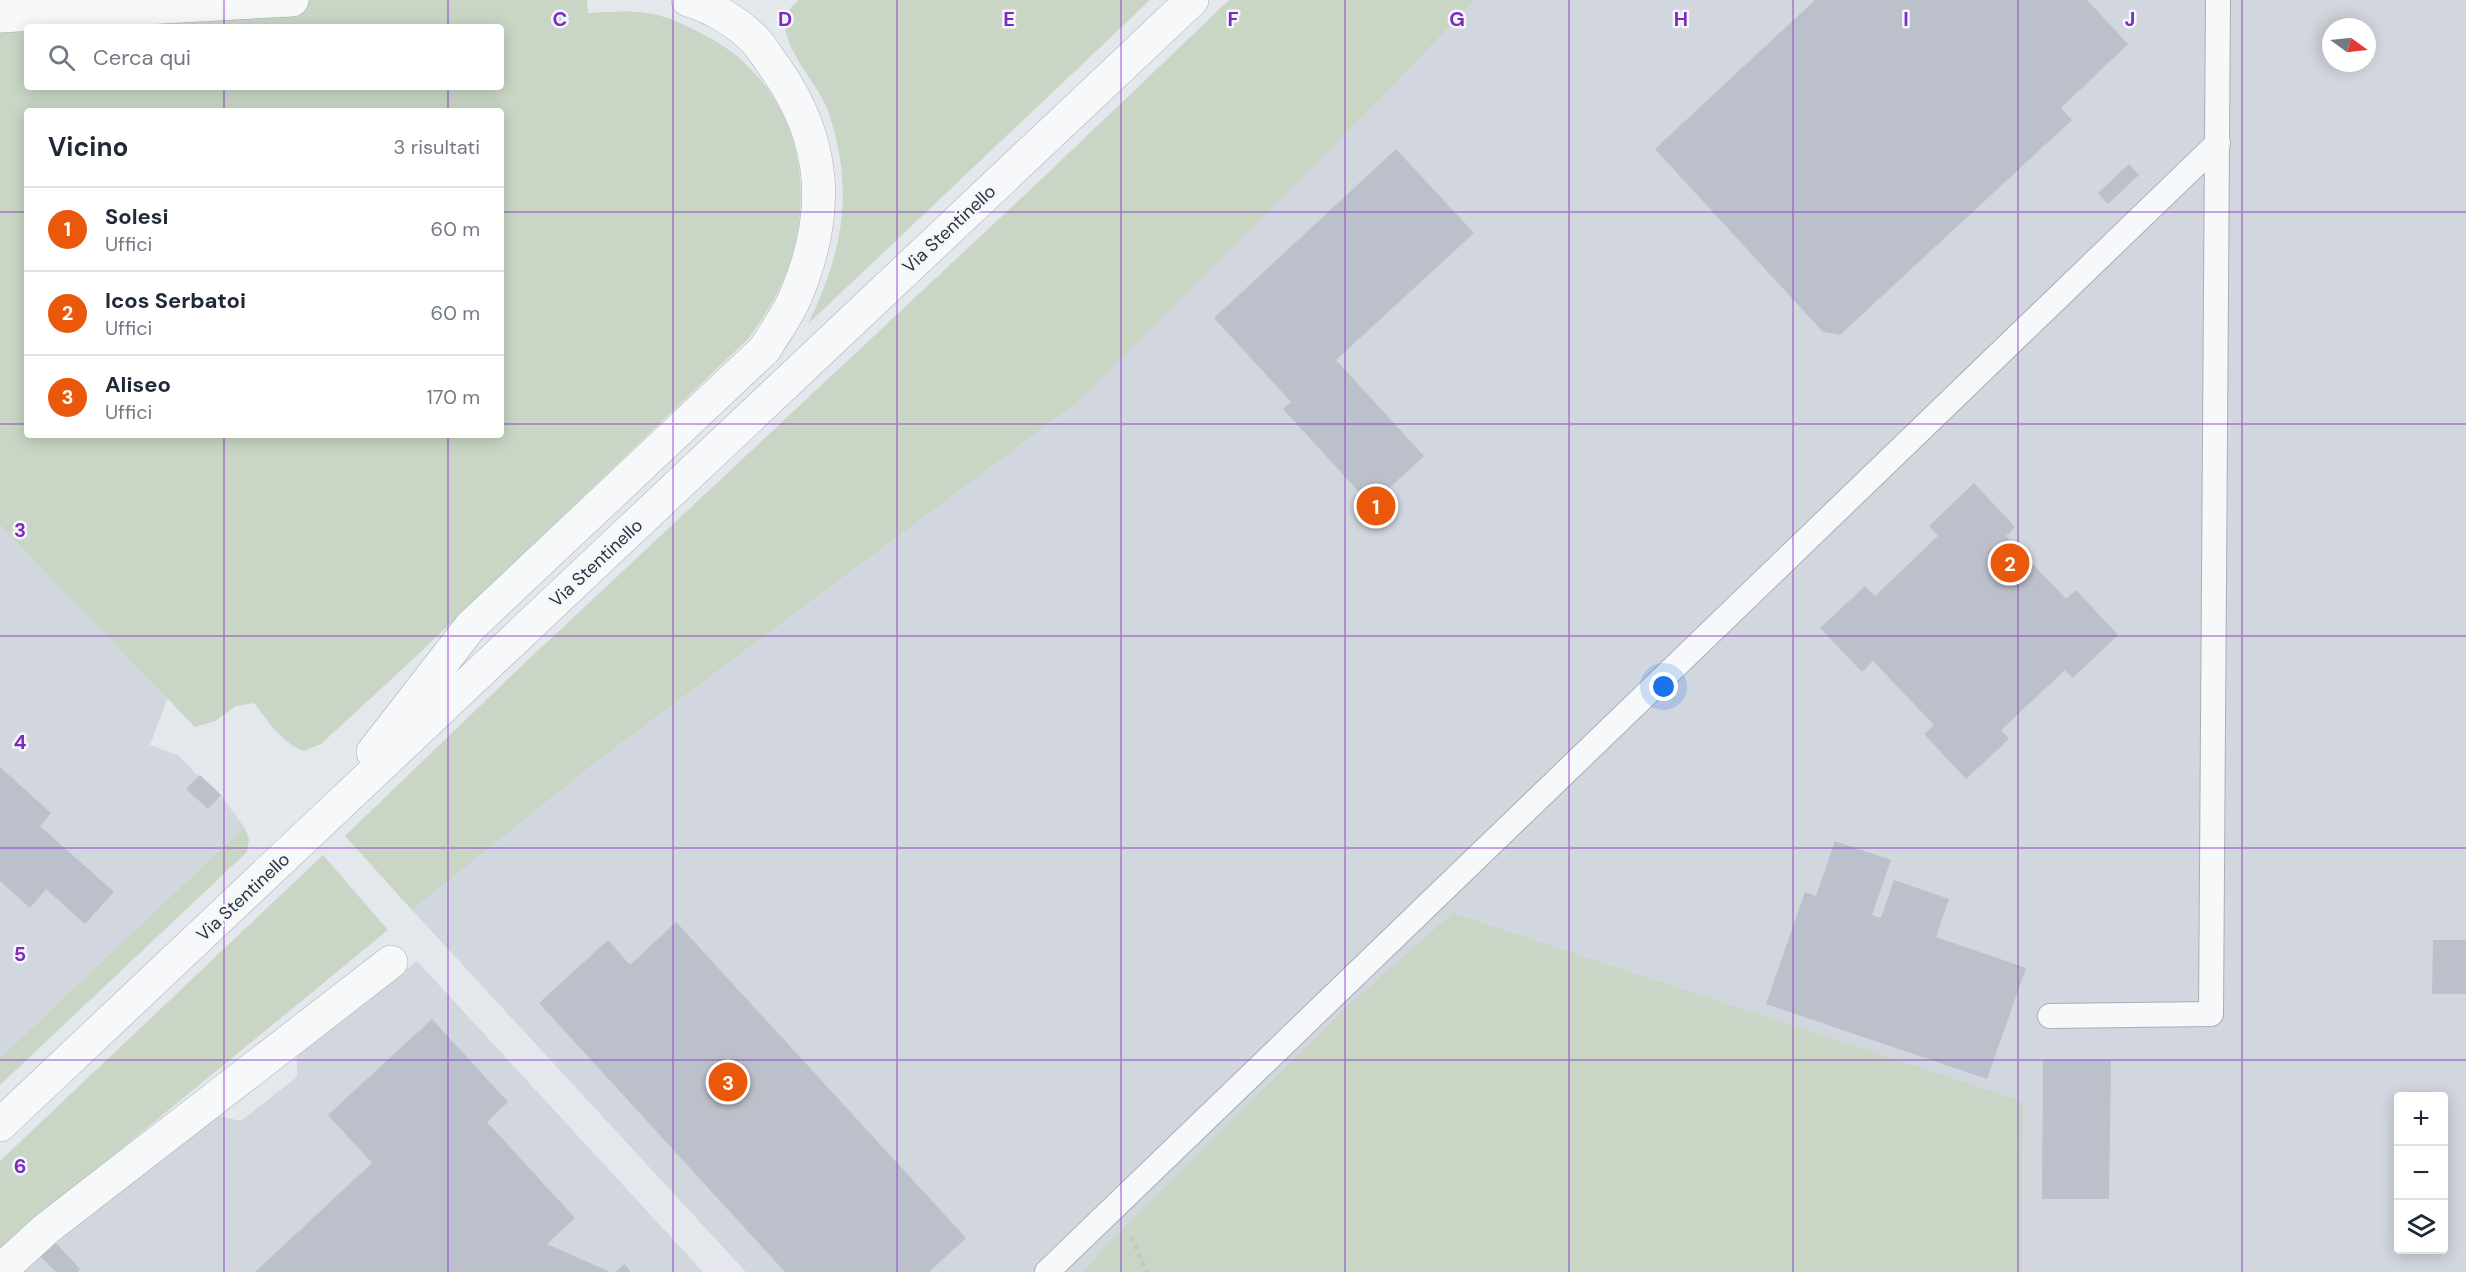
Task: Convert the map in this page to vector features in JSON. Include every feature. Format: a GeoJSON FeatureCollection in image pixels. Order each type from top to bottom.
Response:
{"type":"FeatureCollection","features":[{"type":"Feature","properties":{"kind":"street"},"geometry":{"type":"LineString","coordinates":[[0,16],[292,0]]}},
{"type":"Feature","properties":{"kind":"street"},"geometry":{"type":"LineString","coordinates":[[308,836],[470,627],[765,349],[794,300],[811,256],[819,205],[817,159],[805,119],[783,79],[755,39],[710,7],[688,0]]}},
{"type":"Feature","properties":{"kind":"street","name":"Via Stentinello"},"geometry":{"type":"LineString","coordinates":[[0,1125],[1192,0]]}},
{"type":"Feature","properties":{"kind":"street"},"geometry":{"type":"LineString","coordinates":[[0,1272],[46,1229],[391,962]]}},
{"type":"Feature","properties":{"kind":"lane"},"geometry":{"type":"LineString","coordinates":[[2050,1016],[2211,1014],[2218,0]]}},
{"type":"Feature","properties":{"kind":"lane"},"geometry":{"type":"LineString","coordinates":[[1047,1272],[2217,143]]}},
{"type":"Feature","properties":{"kind":"shaded area"},"geometry":{"type":"Polygon","coordinates":[[[1475,0],[2466,0],[2466,1272],[2022,1272],[2023,1102],[1341,1012],[1125,1226],[1082,1272],[746,1272],[412,910],[591,766],[1079,401],[1392,87],[1475,0]]]}},
{"type":"Feature","properties":{"kind":"shaded area"},"geometry":{"type":"Polygon","coordinates":[[[0,525],[168,697],[150,745],[179,756],[221,795],[244,827],[0,1058],[0,525]]]}},
{"type":"Feature","properties":{"kind":"shaded area"},"geometry":{"type":"Polygon","coordinates":[[[417,961],[703,1272],[23,1272],[55,1242],[219,1116],[241,1121],[297,1077],[297,1055],[417,961]]]}},
{"type":"Feature","properties":{"kind":"green space"},"geometry":{"type":"Polygon","coordinates":[[[0,0],[587,0],[588,13],[625,11],[664,17],[710,38],[739,58],[762,81],[780,108],[792,138],[799,169],[801,202],[797,235],[788,268],[765,314],[748,339],[321,744],[303,751],[295,747],[276,730],[254,703],[236,706],[215,721],[195,727],[0,525],[0,0]]]}},
{"type":"Feature","properties":{"kind":"green space"},"geometry":{"type":"Polygon","coordinates":[[[799,0],[1150,0],[808,324],[830,271],[837,246],[843,194],[841,167],[828,111],[788,39],[785,25],[788,12],[799,0]]]}},
{"type":"Feature","properties":{"kind":"green space"},"geometry":{"type":"Polygon","coordinates":[[[1229,0],[1475,0],[1392,87],[1079,401],[591,766],[412,910],[345,836],[513,674],[1048,173],[1229,0]]]}},
{"type":"Feature","properties":{"kind":"green space"},"geometry":{"type":"Polygon","coordinates":[[[244,827],[249,839],[247,852],[0,1085],[0,1058],[244,827]]]}},
{"type":"Feature","properties":{"kind":"green space"},"geometry":{"type":"Polygon","coordinates":[[[323,855],[388,930],[37,1218],[0,1251],[0,1161],[323,855]]]}},
{"type":"Feature","properties":{"kind":"green space"},"geometry":{"type":"Polygon","coordinates":[[[1453,913],[2023,1102],[2022,1272],[1082,1272],[1125,1226],[1341,1012],[1453,913]]]}},
{"type":"Feature","properties":{"kind":"building"},"geometry":{"type":"Polygon","coordinates":[[[1815,0],[2087,0],[2128,44],[2061,108],[2072,120],[1840,335],[1823,332],[1655,149],[1815,0]]]}},
{"type":"Feature","properties":{"kind":"building"},"geometry":{"type":"Polygon","coordinates":[[[1396,149],[1474,233],[1336,360],[1424,456],[1371,505],[1283,409],[1291,402],[1214,318],[1396,149]]]}},
{"type":"Feature","properties":{"kind":"building"},"geometry":{"type":"Polygon","coordinates":[[[2129,164],[2139,175],[2108,204],[2098,193],[2129,164]]]}},
{"type":"Feature","properties":{"kind":"building"},"geometry":{"type":"Polygon","coordinates":[[[1974,483],[2015,527],[2006,536],[2066,599],[2076,590],[2118,635],[2073,678],[2065,670],[2001,730],[2009,739],[1966,779],[1924,734],[1934,725],[1873,661],[1862,672],[1820,628],[1865,586],[1875,596],[1938,536],[1929,526],[1974,483]]]}},
{"type":"Feature","properties":{"kind":"building"},"geometry":{"type":"Polygon","coordinates":[[[0,767],[51,813],[40,826],[114,892],[85,924],[46,889],[30,908],[0,881],[0,767]]]}},
{"type":"Feature","properties":{"kind":"building"},"geometry":{"type":"Polygon","coordinates":[[[200,775],[221,795],[208,809],[186,789],[200,775]]]}},
{"type":"Feature","properties":{"kind":"building"},"geometry":{"type":"Polygon","coordinates":[[[1835,841],[1891,860],[1872,915],[1881,918],[1894,880],[1949,899],[1936,937],[2026,968],[1987,1079],[1766,1004],[1805,892],[1816,896],[1835,841]]]}},
{"type":"Feature","properties":{"kind":"building"},"geometry":{"type":"Polygon","coordinates":[[[676,922],[966,1238],[929,1272],[785,1272],[539,1003],[608,940],[630,965],[676,922]]]}},
{"type":"Feature","properties":{"kind":"building"},"geometry":{"type":"Polygon","coordinates":[[[2433,940],[2466,940],[2466,994],[2432,994],[2433,940]]]}},
{"type":"Feature","properties":{"kind":"building"},"geometry":{"type":"Polygon","coordinates":[[[432,1019],[508,1102],[487,1122],[575,1218],[547,1244],[610,1272],[255,1272],[372,1163],[328,1115],[432,1019]]]}},
{"type":"Feature","properties":{"kind":"building"},"geometry":{"type":"Polygon","coordinates":[[[2043,1060],[2111,1060],[2109,1199],[2042,1199],[2043,1060]]]}},
{"type":"Feature","properties":{"kind":"building"},"geometry":{"type":"Polygon","coordinates":[[[55,1242],[80,1269],[78,1272],[56,1272],[40,1256],[55,1242]]]}},
{"type":"Feature","properties":{"kind":"building"},"geometry":{"type":"Polygon","coordinates":[[[624,1264],[631,1272],[616,1272],[624,1264]]]}},
{"type":"Feature","properties":{"kind":"place","name":"Solesi"},"geometry":{"type":"Point","coordinates":[1376,506]}},
{"type":"Feature","properties":{"kind":"place","name":"Icos Serbatoi"},"geometry":{"type":"Point","coordinates":[2010,563]}},
{"type":"Feature","properties":{"kind":"place","name":"Aliseo"},"geometry":{"type":"Point","coordinates":[728,1082]}}]}
